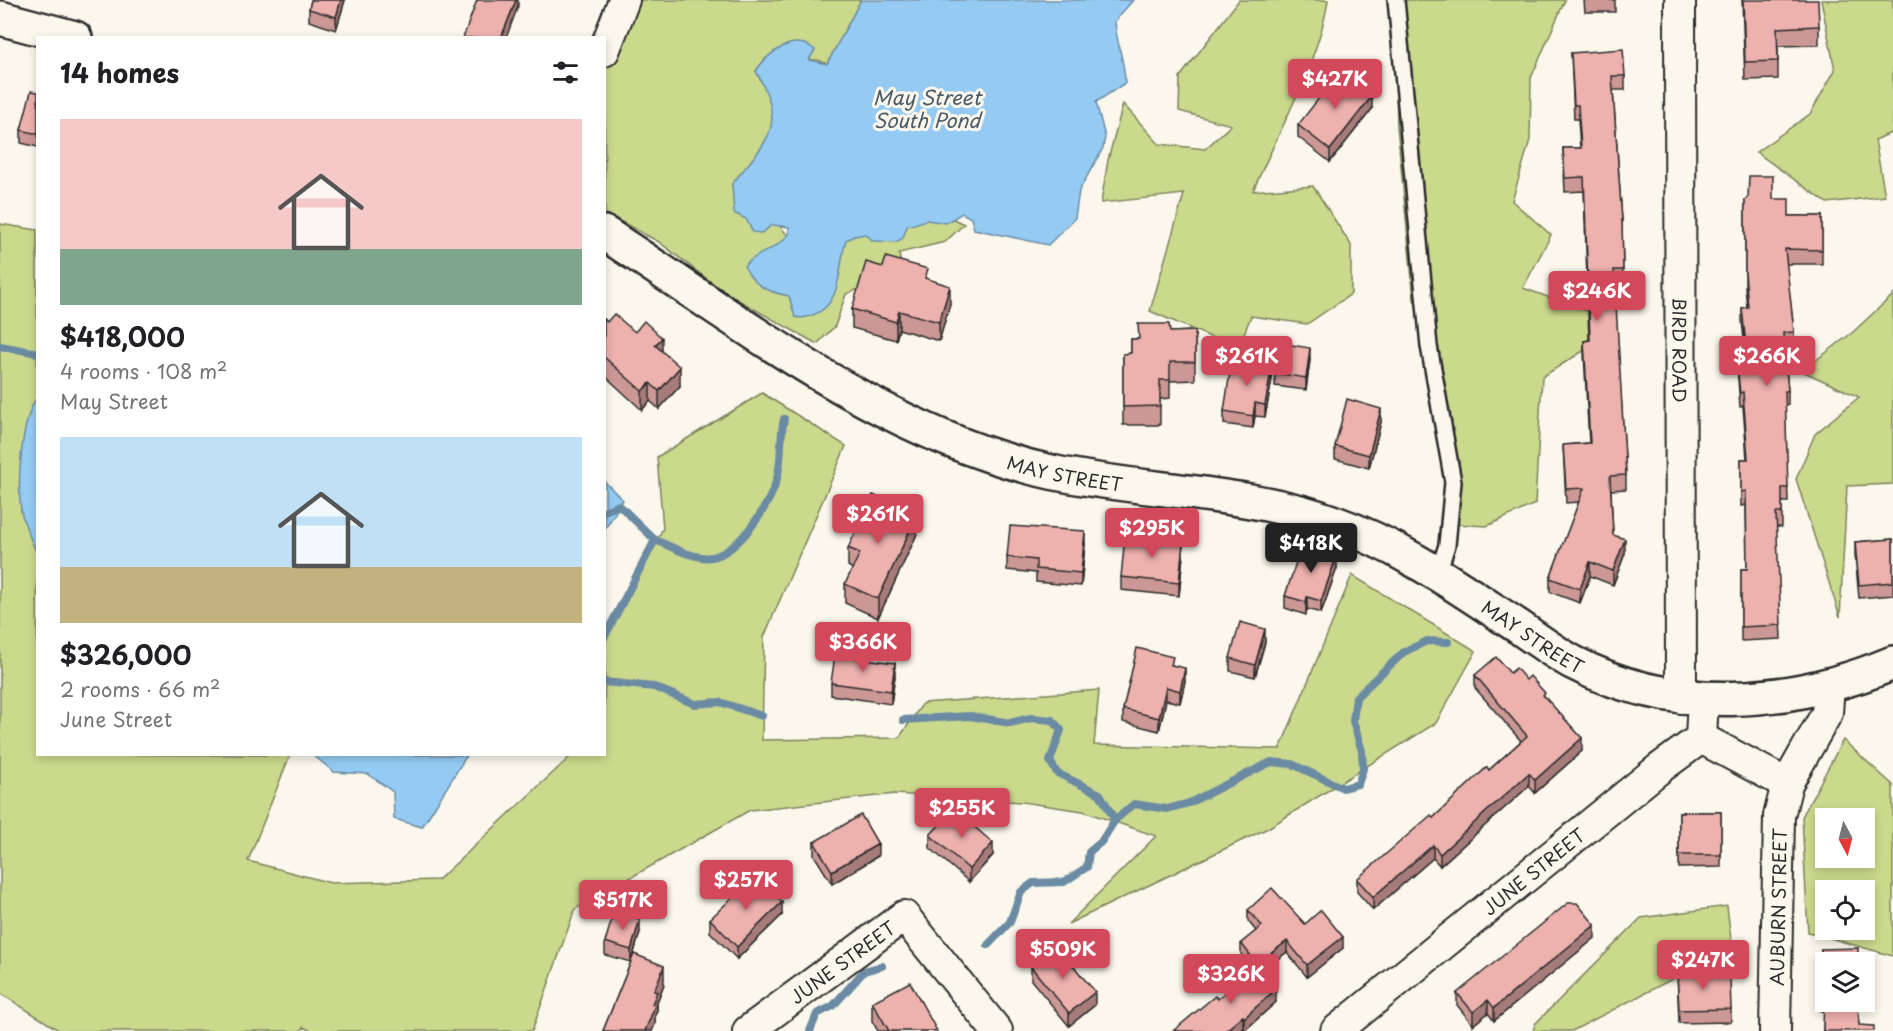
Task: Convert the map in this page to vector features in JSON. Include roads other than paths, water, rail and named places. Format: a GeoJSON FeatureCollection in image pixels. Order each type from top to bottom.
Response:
{"type":"FeatureCollection","features":[{"type":"Feature","properties":{"kind":"street"},"geometry":{"type":"LineString","coordinates":[[606,46],[624,0]]}},
{"type":"Feature","properties":{"kind":"street","name":"BIRD ROAD"},"geometry":{"type":"LineString","coordinates":[[1680,0],[1692,698]]}},
{"type":"Feature","properties":{"kind":"street"},"geometry":{"type":"LineString","coordinates":[[0,18],[68,36]]}},
{"type":"Feature","properties":{"kind":"street","name":"MAY STREET"},"geometry":{"type":"LineString","coordinates":[[606,234],[809,368],[921,428],[999,457],[1050,472],[1200,493],[1309,514],[1382,541],[1438,573],[1570,661],[1608,679],[1692,698],[1764,697],[1829,684],[1893,663]]}},
{"type":"Feature","properties":{"kind":"street","name":"AUBURN STREET"},"geometry":{"type":"LineString","coordinates":[[1775,1031],[1779,816],[1786,784],[1827,713],[1829,684]]}},
{"type":"Feature","properties":{"kind":"street"},"geometry":{"type":"LineString","coordinates":[[1692,698],[1701,738],[1786,784]]}},
{"type":"Feature","properties":{"kind":"street","name":"JUNE STREET"},"geometry":{"type":"LineString","coordinates":[[1336,1031],[1660,768],[1701,738]]}},
{"type":"Feature","properties":{"kind":"street","name":"JUNE STREET"},"geometry":{"type":"LineString","coordinates":[[748,1031],[904,916],[997,1031]]}},
{"type":"Feature","properties":{"kind":"lane"},"geometry":{"type":"LineString","coordinates":[[1396,0],[1429,346],[1453,482],[1447,545],[1438,573]]}},
{"type":"Feature","properties":{"kind":"water","name":"May Street South Pond"},"geometry":{"type":"Polygon","coordinates":[[[861,0],[1133,0],[1115,21],[1125,83],[1096,102],[1105,137],[1103,148],[1079,191],[1075,218],[1048,245],[974,229],[971,218],[962,213],[946,223],[927,220],[907,226],[903,238],[896,242],[873,241],[866,234],[854,236],[846,240],[838,283],[830,302],[823,310],[813,315],[798,318],[795,317],[789,296],[762,287],[752,279],[744,266],[784,239],[789,234],[789,227],[772,225],[762,233],[753,232],[746,219],[734,213],[732,184],[756,155],[770,132],[771,106],[756,71],[774,52],[790,44],[799,43],[815,50],[809,60],[827,64],[861,0]]]}},
{"type":"Feature","properties":{"kind":"water"},"geometry":{"type":"Polygon","coordinates":[[[36,399],[36,551],[22,515],[20,498],[24,436],[36,399]]]}},
{"type":"Feature","properties":{"kind":"water"},"geometry":{"type":"Polygon","coordinates":[[[606,483],[623,500],[606,527],[606,483]]]}},
{"type":"Feature","properties":{"kind":"water"},"geometry":{"type":"Polygon","coordinates":[[[314,756],[466,756],[422,827],[394,819],[393,792],[368,774],[334,772],[314,756]]]}},
{"type":"Feature","properties":{"kind":"waterway"},"geometry":{"type":"LineString","coordinates":[[0,346],[36,353]]}},
{"type":"Feature","properties":{"kind":"waterway"},"geometry":{"type":"LineString","coordinates":[[655,540],[690,555],[712,557],[732,547],[742,538],[766,504],[776,482],[780,466],[784,419]]}},
{"type":"Feature","properties":{"kind":"waterway"},"geometry":{"type":"LineString","coordinates":[[606,510],[619,505],[655,540],[606,634]]}},
{"type":"Feature","properties":{"kind":"waterway"},"geometry":{"type":"LineString","coordinates":[[903,720],[970,716],[1010,723],[1031,718],[1052,720],[1061,730],[1050,761],[1057,773],[1100,794],[1115,820],[1134,804],[1167,809],[1189,803],[1271,762],[1292,764],[1343,788],[1358,784],[1363,769],[1362,751],[1353,721],[1356,697],[1404,652],[1427,641],[1448,642]]}},
{"type":"Feature","properties":{"kind":"waterway"},"geometry":{"type":"LineString","coordinates":[[606,682],[654,687],[695,704],[720,702],[762,716]]}},
{"type":"Feature","properties":{"kind":"waterway"},"geometry":{"type":"LineString","coordinates":[[988,945],[1010,922],[1021,892],[1033,883],[1064,882],[1087,867],[1089,852],[1101,842],[1115,820]]}},
{"type":"Feature","properties":{"kind":"waterway"},"geometry":{"type":"LineString","coordinates":[[810,1031],[817,1014],[833,1006],[864,971],[882,966]]}}]}
